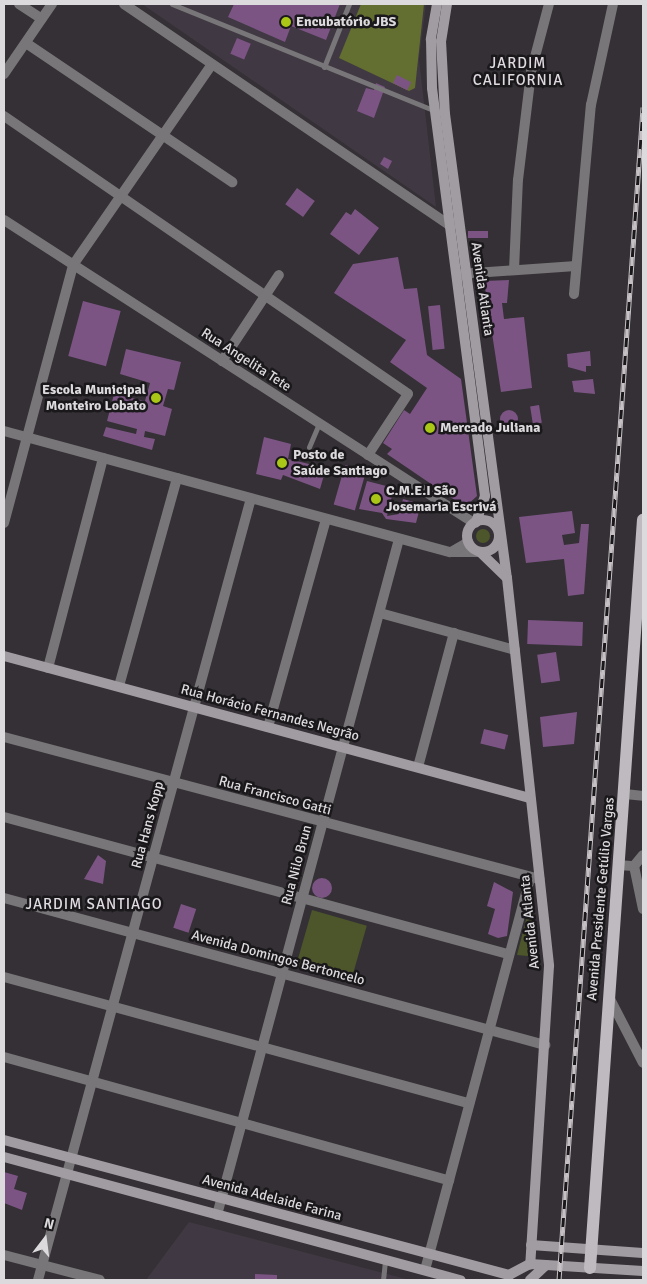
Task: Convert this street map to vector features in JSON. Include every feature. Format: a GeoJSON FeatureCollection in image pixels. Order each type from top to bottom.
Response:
{"type":"FeatureCollection","features":[{"type":"Feature","properties":{"kind":"main road","name":"Avenida Presidente Getúlio Vargas"},"geometry":{"type":"LineString","coordinates":[[590,1274],[607,995],[624,794],[638,670],[643,520]]}},
{"type":"Feature","properties":{"kind":"street"},"geometry":{"type":"LineString","coordinates":[[19,4],[42,19]]}},
{"type":"Feature","properties":{"kind":"street"},"geometry":{"type":"LineString","coordinates":[[4,74],[52,4]]}},
{"type":"Feature","properties":{"kind":"street"},"geometry":{"type":"LineString","coordinates":[[124,4],[449,225],[460,224]]}},
{"type":"Feature","properties":{"kind":"street","name":"Avenida Atlanta"},"geometry":{"type":"LineString","coordinates":[[437,4],[430,63],[460,224],[461,274]]}},
{"type":"Feature","properties":{"kind":"street","name":"Avenida Atlanta"},"geometry":{"type":"LineString","coordinates":[[447,4],[441,41],[440,112],[449,225],[461,274],[507,578],[530,798],[535,878],[549,966],[530,1264]]}},
{"type":"Feature","properties":{"kind":"street"},"geometry":{"type":"LineString","coordinates":[[514,270],[518,180],[530,80],[549,4]]}},
{"type":"Feature","properties":{"kind":"street"},"geometry":{"type":"LineString","coordinates":[[574,294],[592,95],[613,4]]}},
{"type":"Feature","properties":{"kind":"street"},"geometry":{"type":"LineString","coordinates":[[26,43],[232,182]]}},
{"type":"Feature","properties":{"kind":"street"},"geometry":{"type":"LineString","coordinates":[[4,523],[73,265],[122,197],[212,64]]}},
{"type":"Feature","properties":{"kind":"street"},"geometry":{"type":"LineString","coordinates":[[4,116],[408,394],[368,455]]}},
{"type":"Feature","properties":{"kind":"street","name":"Rua Angelita Tete"},"geometry":{"type":"LineString","coordinates":[[4,222],[475,522]]}},
{"type":"Feature","properties":{"kind":"street"},"geometry":{"type":"LineString","coordinates":[[461,274],[576,266]]}},
{"type":"Feature","properties":{"kind":"street"},"geometry":{"type":"LineString","coordinates":[[222,361],[279,274]]}},
{"type":"Feature","properties":{"kind":"street","name":"Avenida Atlanta"},"geometry":{"type":"LineString","coordinates":[[471,344],[485,496],[475,522]]}},
{"type":"Feature","properties":{"kind":"street"},"geometry":{"type":"LineString","coordinates":[[4,431],[450,552],[480,552],[495,548],[499,533],[490,522],[475,522],[468,532],[468,542]]}},
{"type":"Feature","properties":{"kind":"street"},"geometry":{"type":"LineString","coordinates":[[48,668],[103,458]]}},
{"type":"Feature","properties":{"kind":"street"},"geometry":{"type":"LineString","coordinates":[[118,686],[176,478]]}},
{"type":"Feature","properties":{"kind":"street","name":"Rua Hans Kopp"},"geometry":{"type":"LineString","coordinates":[[38,1280],[250,498]]}},
{"type":"Feature","properties":{"kind":"street"},"geometry":{"type":"LineString","coordinates":[[268,727],[326,519]]}},
{"type":"Feature","properties":{"kind":"street","name":"Rua Nilo Brun"},"geometry":{"type":"LineString","coordinates":[[217,1215],[399,539]]}},
{"type":"Feature","properties":{"kind":"street"},"geometry":{"type":"LineString","coordinates":[[450,552],[468,542]]}},
{"type":"Feature","properties":{"kind":"street"},"geometry":{"type":"LineString","coordinates":[[468,542],[507,578]]}},
{"type":"Feature","properties":{"kind":"street"},"geometry":{"type":"LineString","coordinates":[[380,613],[515,650]]}},
{"type":"Feature","properties":{"kind":"street"},"geometry":{"type":"LineString","coordinates":[[418,767],[454,634]]}},
{"type":"Feature","properties":{"kind":"street","name":"Rua Horácio Fernandes Negrão"},"geometry":{"type":"LineString","coordinates":[[4,656],[530,798]]}},
{"type":"Feature","properties":{"kind":"street","name":"Rua Francisco Gatti"},"geometry":{"type":"LineString","coordinates":[[4,737],[323,824],[535,878]]}},
{"type":"Feature","properties":{"kind":"street"},"geometry":{"type":"LineString","coordinates":[[624,794],[643,796]]}},
{"type":"Feature","properties":{"kind":"street"},"geometry":{"type":"LineString","coordinates":[[4,817],[508,954]]}},
{"type":"Feature","properties":{"kind":"street"},"geometry":{"type":"LineString","coordinates":[[634,866],[643,855]]}},
{"type":"Feature","properties":{"kind":"street"},"geometry":{"type":"LineString","coordinates":[[618,864],[634,866]]}},
{"type":"Feature","properties":{"kind":"street"},"geometry":{"type":"LineString","coordinates":[[634,866],[643,909]]}},
{"type":"Feature","properties":{"kind":"street"},"geometry":{"type":"LineString","coordinates":[[424,1270],[508,954],[535,878]]}},
{"type":"Feature","properties":{"kind":"street","name":"Avenida Domingos Bertoncelo"},"geometry":{"type":"LineString","coordinates":[[4,898],[545,1045]]}},
{"type":"Feature","properties":{"kind":"street"},"geometry":{"type":"LineString","coordinates":[[4,977],[469,1104]]}},
{"type":"Feature","properties":{"kind":"street"},"geometry":{"type":"LineString","coordinates":[[607,995],[643,1063]]}},
{"type":"Feature","properties":{"kind":"street"},"geometry":{"type":"LineString","coordinates":[[4,1057],[449,1180]]}},
{"type":"Feature","properties":{"kind":"street","name":"Avenida Adelaide Farina"},"geometry":{"type":"LineString","coordinates":[[4,1140],[509,1276],[530,1264]]}},
{"type":"Feature","properties":{"kind":"street"},"geometry":{"type":"LineString","coordinates":[[4,1157],[461,1280]]}},
{"type":"Feature","properties":{"kind":"street"},"geometry":{"type":"LineString","coordinates":[[531,1244],[643,1253]]}},
{"type":"Feature","properties":{"kind":"street"},"geometry":{"type":"LineString","coordinates":[[4,1255],[100,1280]]}},
{"type":"Feature","properties":{"kind":"street"},"geometry":{"type":"LineString","coordinates":[[530,1264],[546,1265],[590,1274],[643,1271]]}},
{"type":"Feature","properties":{"kind":"street"},"geometry":{"type":"LineString","coordinates":[[530,1280],[546,1265]]}},
{"type":"Feature","properties":{"kind":"lane"},"geometry":{"type":"LineString","coordinates":[[172,4],[324,67],[440,112]]}},
{"type":"Feature","properties":{"kind":"lane"},"geometry":{"type":"LineString","coordinates":[[324,67],[349,4]]}},
{"type":"Feature","properties":{"kind":"lane"},"geometry":{"type":"LineString","coordinates":[[309,447],[319,424]]}},
{"type":"Feature","properties":{"kind":"lane"},"geometry":{"type":"LineString","coordinates":[[383,1280],[385,1260]]}},
{"type":"Feature","properties":{"kind":"shaded area"},"geometry":{"type":"Polygon","coordinates":[[[142,4],[426,4],[419,59],[436,207],[142,4]]]}},
{"type":"Feature","properties":{"kind":"shaded area"},"geometry":{"type":"Polygon","coordinates":[[[189,1222],[410,1280],[146,1280],[189,1222]]]}},
{"type":"Feature","properties":{"kind":"green space"},"geometry":{"type":"Polygon","coordinates":[[[361,4],[424,4],[415,88],[409,91],[339,58],[361,4]]]}},
{"type":"Feature","properties":{"kind":"green space"},"geometry":{"type":"Polygon","coordinates":[[[480,529],[486,529],[490,536],[486,543],[480,543],[476,539],[476,533],[480,529]]]}},
{"type":"Feature","properties":{"kind":"green space"},"geometry":{"type":"Polygon","coordinates":[[[531,901],[533,902],[538,957],[517,955],[531,901]]]}},
{"type":"Feature","properties":{"kind":"green space"},"geometry":{"type":"Polygon","coordinates":[[[312,910],[367,926],[351,981],[296,966],[312,910]]]}},
{"type":"Feature","properties":{"kind":"building","name":"Encubatório JBS"},"geometry":{"type":"Polygon","coordinates":[[[234,4],[340,4],[326,40],[291,26],[285,42],[228,17],[234,4]]]}},
{"type":"Feature","properties":{"kind":"building"},"geometry":{"type":"Polygon","coordinates":[[[237,38],[251,44],[244,60],[230,54],[237,38]]]}},
{"type":"Feature","properties":{"kind":"building"},"geometry":{"type":"Polygon","coordinates":[[[397,75],[411,82],[407,90],[393,83],[397,75]]]}},
{"type":"Feature","properties":{"kind":"building"},"geometry":{"type":"Polygon","coordinates":[[[376,83],[385,87],[374,118],[357,111],[366,88],[374,90],[376,83]]]}},
{"type":"Feature","properties":{"kind":"building"},"geometry":{"type":"Polygon","coordinates":[[[384,157],[392,161],[388,169],[380,164],[384,157]]]}},
{"type":"Feature","properties":{"kind":"building"},"geometry":{"type":"Polygon","coordinates":[[[297,188],[315,201],[303,217],[285,204],[297,188]]]}},
{"type":"Feature","properties":{"kind":"building"},"geometry":{"type":"Polygon","coordinates":[[[355,209],[379,228],[359,255],[330,234],[346,212],[351,215],[355,209]]]}},
{"type":"Feature","properties":{"kind":"building"},"geometry":{"type":"Polygon","coordinates":[[[468,231],[488,231],[488,238],[468,238],[468,231]]]}},
{"type":"Feature","properties":{"kind":"building","name":"Mercado Juliana"},"geometry":{"type":"Polygon","coordinates":[[[398,257],[404,289],[417,288],[427,355],[461,379],[477,496],[465,507],[387,454],[392,449],[383,443],[404,410],[410,414],[427,388],[390,362],[406,340],[334,293],[353,264],[398,257]]]}},
{"type":"Feature","properties":{"kind":"building"},"geometry":{"type":"Polygon","coordinates":[[[509,280],[507,303],[502,303],[504,319],[524,317],[532,388],[501,392],[484,281],[509,280]]]}},
{"type":"Feature","properties":{"kind":"building"},"geometry":{"type":"Polygon","coordinates":[[[83,301],[121,311],[106,366],[68,356],[83,301]]]}},
{"type":"Feature","properties":{"kind":"building"},"geometry":{"type":"Polygon","coordinates":[[[440,305],[445,349],[433,350],[428,306],[440,305]]]}},
{"type":"Feature","properties":{"kind":"building","name":"Escola Municipal Monteiro Lobato"},"geometry":{"type":"Polygon","coordinates":[[[126,349],[181,362],[174,390],[168,389],[163,406],[172,409],[165,436],[145,431],[144,437],[155,439],[152,450],[103,436],[106,427],[136,434],[137,429],[107,421],[114,394],[145,401],[150,383],[120,374],[126,349]]]}},
{"type":"Feature","properties":{"kind":"building"},"geometry":{"type":"Polygon","coordinates":[[[590,351],[591,366],[586,366],[586,372],[568,367],[567,354],[590,351]]]}},
{"type":"Feature","properties":{"kind":"building"},"geometry":{"type":"Polygon","coordinates":[[[593,379],[595,394],[574,392],[572,381],[593,379]]]}},
{"type":"Feature","properties":{"kind":"building"},"geometry":{"type":"Polygon","coordinates":[[[539,405],[542,423],[533,424],[530,406],[539,405]]]}},
{"type":"Feature","properties":{"kind":"building"},"geometry":{"type":"Polygon","coordinates":[[[509,410],[515,413],[518,419],[515,425],[509,428],[503,425],[500,419],[503,413],[509,410]]]}},
{"type":"Feature","properties":{"kind":"building","name":"Posto de Saúde Santiago"},"geometry":{"type":"Polygon","coordinates":[[[264,437],[291,444],[288,459],[326,468],[320,489],[283,475],[281,480],[256,474],[264,437]]]}},
{"type":"Feature","properties":{"kind":"building"},"geometry":{"type":"Polygon","coordinates":[[[345,465],[366,471],[355,510],[334,504],[345,465]]]}},
{"type":"Feature","properties":{"kind":"building"},"geometry":{"type":"Polygon","coordinates":[[[367,481],[394,488],[387,516],[399,514],[403,499],[421,504],[416,523],[386,519],[382,513],[359,509],[367,481]]]}},
{"type":"Feature","properties":{"kind":"building"},"geometry":{"type":"Polygon","coordinates":[[[572,511],[575,533],[562,535],[564,545],[579,543],[581,524],[589,524],[584,594],[568,596],[564,559],[526,563],[519,517],[572,511]]]}},
{"type":"Feature","properties":{"kind":"building"},"geometry":{"type":"Polygon","coordinates":[[[528,620],[583,622],[582,646],[527,644],[528,620]]]}},
{"type":"Feature","properties":{"kind":"building"},"geometry":{"type":"Polygon","coordinates":[[[556,652],[560,681],[541,683],[537,655],[556,652]]]}},
{"type":"Feature","properties":{"kind":"building"},"geometry":{"type":"Polygon","coordinates":[[[577,712],[574,744],[543,747],[540,717],[577,712]]]}},
{"type":"Feature","properties":{"kind":"building"},"geometry":{"type":"Polygon","coordinates":[[[484,729],[508,735],[505,750],[480,744],[484,729]]]}},
{"type":"Feature","properties":{"kind":"building"},"geometry":{"type":"Polygon","coordinates":[[[98,855],[106,861],[103,884],[84,879],[98,855]]]}},
{"type":"Feature","properties":{"kind":"building"},"geometry":{"type":"Polygon","coordinates":[[[322,878],[329,881],[332,888],[329,895],[322,898],[315,895],[312,888],[315,881],[322,878]]]}},
{"type":"Feature","properties":{"kind":"building"},"geometry":{"type":"Polygon","coordinates":[[[494,882],[513,892],[507,936],[498,938],[488,934],[495,909],[487,906],[494,882]]]}},
{"type":"Feature","properties":{"kind":"building"},"geometry":{"type":"Polygon","coordinates":[[[181,904],[196,909],[188,933],[173,928],[181,904]]]}},
{"type":"Feature","properties":{"kind":"building"},"geometry":{"type":"Polygon","coordinates":[[[4,1172],[18,1176],[14,1189],[27,1193],[22,1210],[4,1203],[4,1172]]]}},
{"type":"Feature","properties":{"kind":"building"},"geometry":{"type":"Polygon","coordinates":[[[255,1274],[277,1275],[277,1280],[255,1280],[255,1274]]]}},
{"type":"Feature","properties":{"kind":"railway"},"geometry":{"type":"LineString","coordinates":[[559,1280],[643,107]]}},
{"type":"Feature","properties":{"kind":"place","name":"Encubatório JBS"},"geometry":{"type":"Point","coordinates":[286,22]}},
{"type":"Feature","properties":{"kind":"place","name":"Escola Municipal Monteiro Lobato"},"geometry":{"type":"Point","coordinates":[156,398]}},
{"type":"Feature","properties":{"kind":"place","name":"Mercado Juliana"},"geometry":{"type":"Point","coordinates":[430,428]}},
{"type":"Feature","properties":{"kind":"place","name":"Posto de Saúde Santiago"},"geometry":{"type":"Point","coordinates":[282,463]}},
{"type":"Feature","properties":{"kind":"place","name":"C.M.E.I São Josemaria Escrivá"},"geometry":{"type":"Point","coordinates":[376,499]}},
{"type":"Feature","properties":{"kind":"district","name":"JARDIM CALIFORNIA"},"geometry":{"type":"Point","coordinates":[518,72]}},
{"type":"Feature","properties":{"kind":"district","name":"JARDIM SANTIAGO"},"geometry":{"type":"Point","coordinates":[94,905]}}]}
